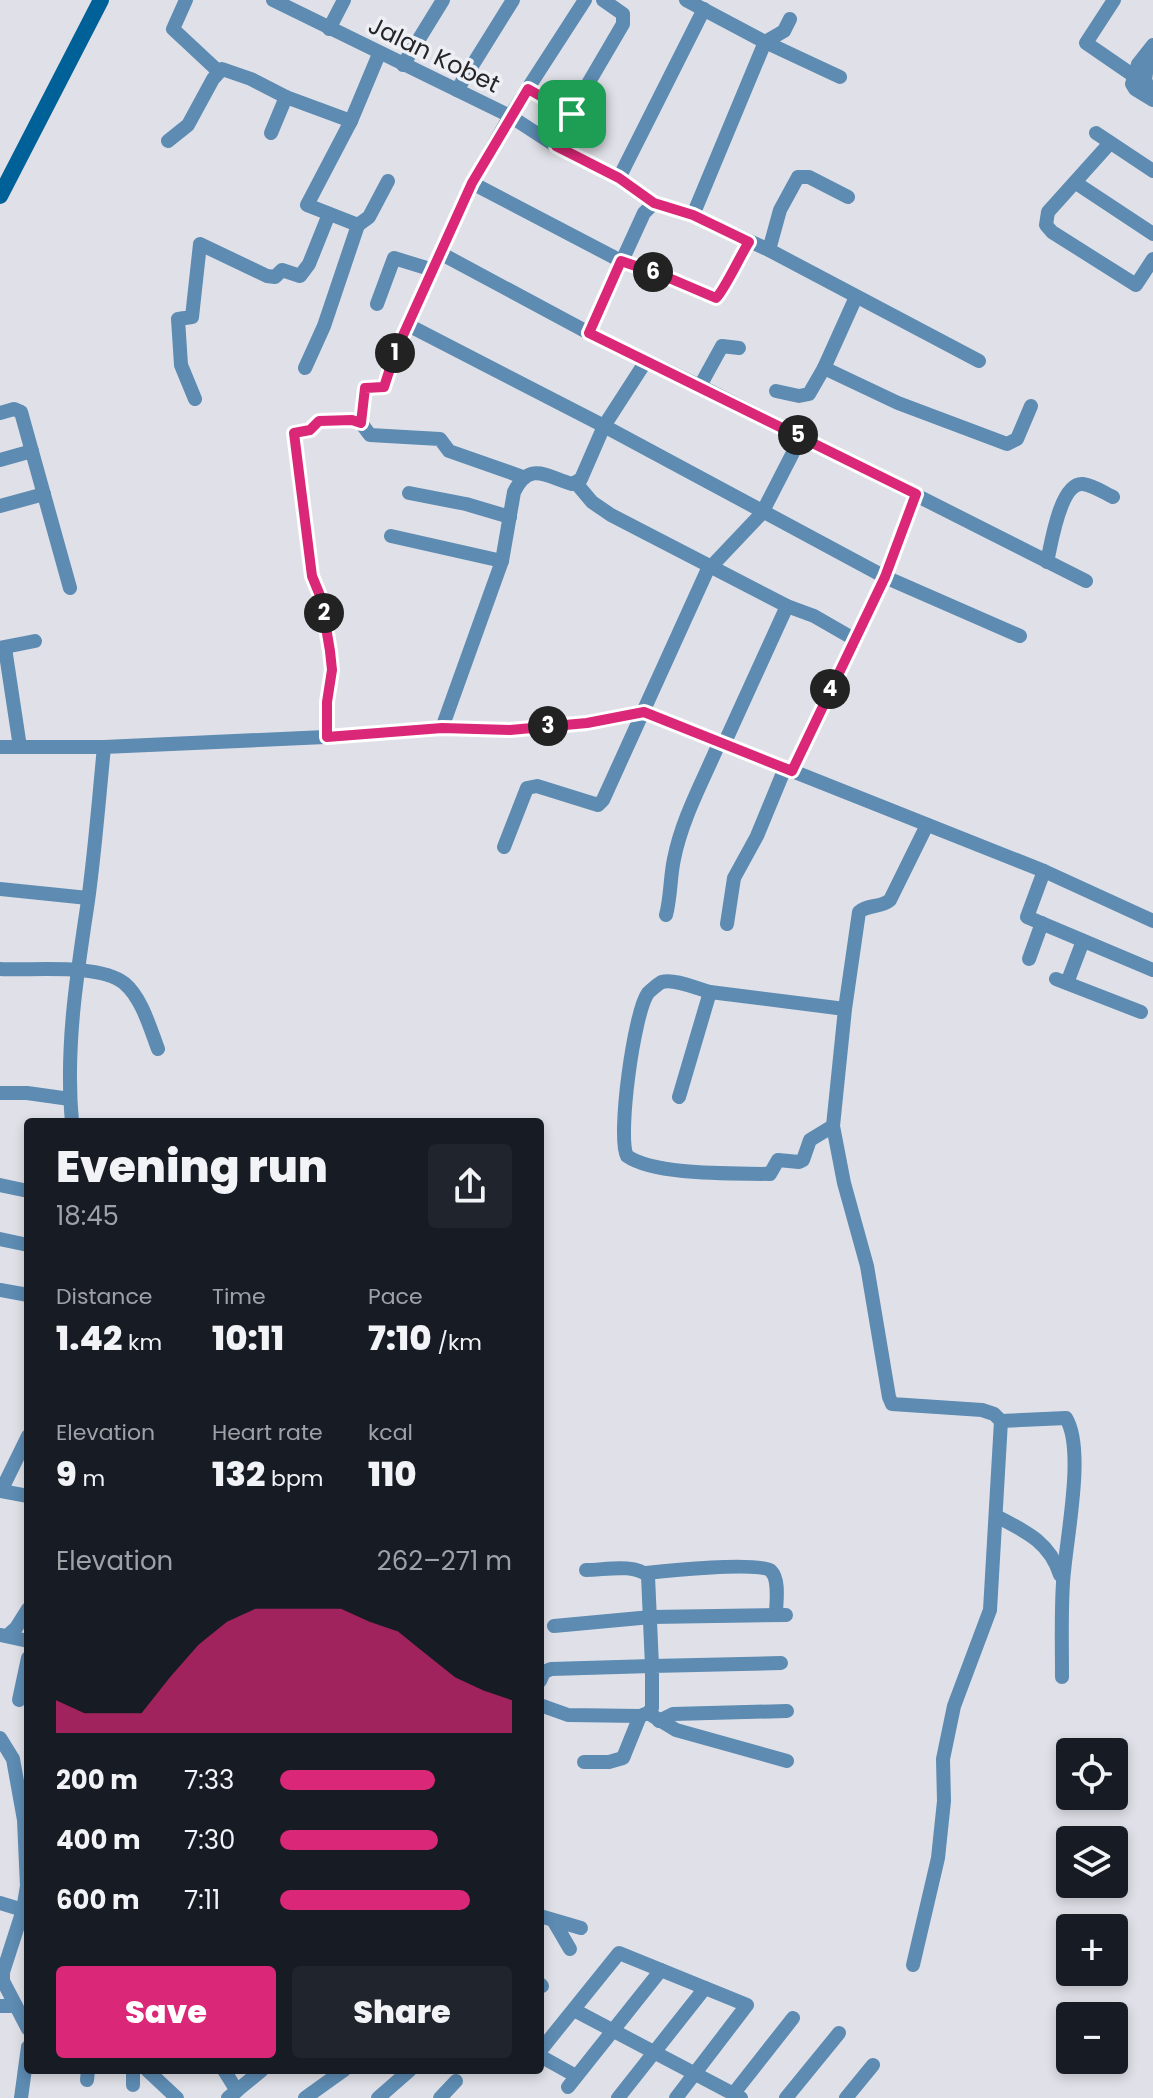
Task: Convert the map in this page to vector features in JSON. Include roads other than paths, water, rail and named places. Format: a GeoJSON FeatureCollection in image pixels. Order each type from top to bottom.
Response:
{"type":"FeatureCollection","features":[{"type":"Feature","properties":{"kind":"street"},"geometry":{"type":"LineString","coordinates":[[0,196],[101,0]]}},
{"type":"Feature","properties":{"kind":"street"},"geometry":{"type":"LineString","coordinates":[[186,0],[173,29],[218,71]]}},
{"type":"Feature","properties":{"kind":"street","name":"Jalan Kobet"},"geometry":{"type":"LineString","coordinates":[[273,0],[510,116],[556,146],[619,178],[654,203],[693,215],[769,250],[979,361]]}},
{"type":"Feature","properties":{"kind":"street"},"geometry":{"type":"LineString","coordinates":[[329,29],[344,0]]}},
{"type":"Feature","properties":{"kind":"street"},"geometry":{"type":"LineString","coordinates":[[403,65],[443,0]]}},
{"type":"Feature","properties":{"kind":"street"},"geometry":{"type":"LineString","coordinates":[[457,90],[513,0]]}},
{"type":"Feature","properties":{"kind":"street"},"geometry":{"type":"LineString","coordinates":[[361,423],[366,387],[390,387],[395,353],[472,183],[510,116],[585,0]]}},
{"type":"Feature","properties":{"kind":"street"},"geometry":{"type":"LineString","coordinates":[[556,146],[623,24],[623,14],[603,0]]}},
{"type":"Feature","properties":{"kind":"street"},"geometry":{"type":"LineString","coordinates":[[686,0],[840,77]]}},
{"type":"Feature","properties":{"kind":"street"},"geometry":{"type":"LineString","coordinates":[[1114,0],[1086,43],[1134,76]]}},
{"type":"Feature","properties":{"kind":"street"},"geometry":{"type":"LineString","coordinates":[[619,178],[704,9]]}},
{"type":"Feature","properties":{"kind":"street"},"geometry":{"type":"LineString","coordinates":[[693,215],[765,42],[784,31],[790,19]]}},
{"type":"Feature","properties":{"kind":"street"},"geometry":{"type":"LineString","coordinates":[[1151,48],[1138,64],[1132,84],[1153,99]]}},
{"type":"Feature","properties":{"kind":"street"},"geometry":{"type":"LineString","coordinates":[[1151,48],[1145,80],[1153,99]]}},
{"type":"Feature","properties":{"kind":"street"},"geometry":{"type":"LineString","coordinates":[[358,225],[307,205],[351,121],[379,54]]}},
{"type":"Feature","properties":{"kind":"street"},"geometry":{"type":"LineString","coordinates":[[168,141],[188,125],[222,69],[351,121]]}},
{"type":"Feature","properties":{"kind":"street"},"geometry":{"type":"LineString","coordinates":[[528,89],[572,114]]}},
{"type":"Feature","properties":{"kind":"street"},"geometry":{"type":"LineString","coordinates":[[271,133],[286,97]]}},
{"type":"Feature","properties":{"kind":"street"},"geometry":{"type":"LineString","coordinates":[[1096,133],[1153,171]]}},
{"type":"Feature","properties":{"kind":"street"},"geometry":{"type":"LineString","coordinates":[[1110,143],[1048,212],[1046,225],[1052,232],[1136,285],[1153,259]]}},
{"type":"Feature","properties":{"kind":"street"},"geometry":{"type":"LineString","coordinates":[[769,250],[780,210],[798,177],[809,177],[848,197]]}},
{"type":"Feature","properties":{"kind":"street"},"geometry":{"type":"LineString","coordinates":[[305,368],[324,326],[358,225],[370,215],[388,181]]}},
{"type":"Feature","properties":{"kind":"street"},"geometry":{"type":"LineString","coordinates":[[472,183],[621,261],[716,298],[749,242]]}},
{"type":"Feature","properties":{"kind":"street"},"geometry":{"type":"LineString","coordinates":[[1076,183],[1153,234]]}},
{"type":"Feature","properties":{"kind":"street"},"geometry":{"type":"LineString","coordinates":[[589,333],[644,213],[654,203]]}},
{"type":"Feature","properties":{"kind":"street"},"geometry":{"type":"LineString","coordinates":[[195,399],[181,365],[178,319],[192,317],[200,244],[267,276],[275,277],[282,270],[300,276],[309,264],[329,214]]}},
{"type":"Feature","properties":{"kind":"street"},"geometry":{"type":"LineString","coordinates":[[440,253],[589,333],[1086,581]]}},
{"type":"Feature","properties":{"kind":"street"},"geometry":{"type":"LineString","coordinates":[[377,304],[394,258],[433,270]]}},
{"type":"Feature","properties":{"kind":"street"},"geometry":{"type":"LineString","coordinates":[[776,391],[799,396],[809,394],[856,297]]}},
{"type":"Feature","properties":{"kind":"street"},"geometry":{"type":"LineString","coordinates":[[408,325],[885,577],[1020,636]]}},
{"type":"Feature","properties":{"kind":"street"},"geometry":{"type":"LineString","coordinates":[[700,386],[722,346],[739,348]]}},
{"type":"Feature","properties":{"kind":"street"},"geometry":{"type":"LineString","coordinates":[[576,483],[581,479],[604,426],[646,361]]}},
{"type":"Feature","properties":{"kind":"street"},"geometry":{"type":"LineString","coordinates":[[824,368],[898,403],[1007,444],[1017,439],[1031,406]]}},
{"type":"Feature","properties":{"kind":"street"},"geometry":{"type":"LineString","coordinates":[[0,413],[14,409],[21,412],[70,588]]}},
{"type":"Feature","properties":{"kind":"street"},"geometry":{"type":"LineString","coordinates":[[327,737],[327,702],[332,670],[330,651],[321,598],[312,576],[294,433],[310,430],[319,421],[352,420],[361,423],[370,435],[440,439],[449,451],[523,477],[539,472],[576,483],[592,502],[611,515],[854,639]]}},
{"type":"Feature","properties":{"kind":"street"},"geometry":{"type":"LineString","coordinates":[[504,847],[527,788],[537,786],[598,805],[603,800],[701,584],[712,565],[762,513],[801,437]]}},
{"type":"Feature","properties":{"kind":"street"},"geometry":{"type":"LineString","coordinates":[[0,460],[32,451]]}},
{"type":"Feature","properties":{"kind":"street"},"geometry":{"type":"LineString","coordinates":[[442,728],[502,561],[514,492],[523,477]]}},
{"type":"Feature","properties":{"kind":"street"},"geometry":{"type":"LineString","coordinates":[[1047,562],[1059,511],[1071,490],[1085,484],[1113,497]]}},
{"type":"Feature","properties":{"kind":"street"},"geometry":{"type":"LineString","coordinates":[[409,493],[466,504],[510,517]]}},
{"type":"Feature","properties":{"kind":"street"},"geometry":{"type":"LineString","coordinates":[[0,506],[44,494]]}},
{"type":"Feature","properties":{"kind":"street"},"geometry":{"type":"LineString","coordinates":[[727,924],[734,878],[885,577],[916,494]]}},
{"type":"Feature","properties":{"kind":"street"},"geometry":{"type":"LineString","coordinates":[[391,536],[502,561]]}},
{"type":"Feature","properties":{"kind":"street"},"geometry":{"type":"LineString","coordinates":[[666,915],[671,896],[673,861],[681,833],[787,606]]}},
{"type":"Feature","properties":{"kind":"street"},"geometry":{"type":"LineString","coordinates":[[20,747],[3,648],[35,641]]}},
{"type":"Feature","properties":{"kind":"street"},"geometry":{"type":"LineString","coordinates":[[0,747],[104,747],[327,737],[442,728],[510,730],[587,723],[644,712],[1044,871],[1153,921]]}},
{"type":"Feature","properties":{"kind":"street"},"geometry":{"type":"LineString","coordinates":[[72,1118],[77,970],[104,747]]}},
{"type":"Feature","properties":{"kind":"street"},"geometry":{"type":"LineString","coordinates":[[927,825],[890,900],[859,912],[833,1126],[844,1183],[867,1266],[892,1404],[982,1410],[994,1414],[1001,1421],[1066,1418],[1070,1424],[1075,1450],[1063,1583],[1062,1677]]}},
{"type":"Feature","properties":{"kind":"street"},"geometry":{"type":"LineString","coordinates":[[1044,871],[1027,917],[1153,970]]}},
{"type":"Feature","properties":{"kind":"street"},"geometry":{"type":"LineString","coordinates":[[0,889],[88,898]]}},
{"type":"Feature","properties":{"kind":"street"},"geometry":{"type":"LineString","coordinates":[[1029,959],[1042,923]]}},
{"type":"Feature","properties":{"kind":"street"},"geometry":{"type":"LineString","coordinates":[[1083,941],[1061,981],[1141,1012]]}},
{"type":"Feature","properties":{"kind":"street"},"geometry":{"type":"LineString","coordinates":[[0,969],[77,970],[107,975],[124,983],[135,996],[158,1049]]}},
{"type":"Feature","properties":{"kind":"street"},"geometry":{"type":"LineString","coordinates":[[833,1126],[810,1140],[803,1160],[778,1160],[770,1174],[675,1170],[640,1163],[627,1156],[624,1142],[627,1071],[648,994],[658,984],[667,982],[710,992],[845,1009]]}},
{"type":"Feature","properties":{"kind":"street"},"geometry":{"type":"LineString","coordinates":[[679,1097],[710,992]]}},
{"type":"Feature","properties":{"kind":"street"},"geometry":{"type":"LineString","coordinates":[[0,1093],[70,1099]]}},
{"type":"Feature","properties":{"kind":"street"},"geometry":{"type":"LineString","coordinates":[[0,1185],[24,1190]]}},
{"type":"Feature","properties":{"kind":"street"},"geometry":{"type":"LineString","coordinates":[[0,1239],[24,1244]]}},
{"type":"Feature","properties":{"kind":"street"},"geometry":{"type":"LineString","coordinates":[[0,1290],[24,1294]]}},
{"type":"Feature","properties":{"kind":"street"},"geometry":{"type":"LineString","coordinates":[[913,1965],[938,1858],[944,1801],[943,1759],[954,1706],[990,1610],[1001,1421]]}},
{"type":"Feature","properties":{"kind":"street"},"geometry":{"type":"LineString","coordinates":[[24,1444],[0,1491],[24,1495]]}},
{"type":"Feature","properties":{"kind":"street"},"geometry":{"type":"LineString","coordinates":[[996,1516],[1044,1544],[1055,1559],[1063,1583]]}},
{"type":"Feature","properties":{"kind":"street"},"geometry":{"type":"LineString","coordinates":[[554,1626],[651,1617],[781,1615],[776,1581],[768,1568],[728,1567],[646,1573],[634,1569],[586,1570]]}},
{"type":"Feature","properties":{"kind":"street"},"geometry":{"type":"LineString","coordinates":[[584,1762],[609,1762],[623,1758],[652,1708],[650,1580],[646,1573]]}},
{"type":"Feature","properties":{"kind":"street"},"geometry":{"type":"LineString","coordinates":[[4,1636],[16,1628],[24,1615]]}},
{"type":"Feature","properties":{"kind":"street"},"geometry":{"type":"LineString","coordinates":[[4,1636],[24,1640]]}},
{"type":"Feature","properties":{"kind":"street"},"geometry":{"type":"LineString","coordinates":[[544,1672],[551,1669],[781,1663]]}},
{"type":"Feature","properties":{"kind":"street"},"geometry":{"type":"LineString","coordinates":[[19,1700],[24,1677]]}},
{"type":"Feature","properties":{"kind":"street"},"geometry":{"type":"LineString","coordinates":[[544,1706],[568,1715],[649,1717],[787,1711]]}},
{"type":"Feature","properties":{"kind":"street"},"geometry":{"type":"LineString","coordinates":[[649,1717],[695,1736],[787,1761]]}},
{"type":"Feature","properties":{"kind":"street"},"geometry":{"type":"LineString","coordinates":[[0,1738],[13,1759],[24,1811]]}},
{"type":"Feature","properties":{"kind":"street"},"geometry":{"type":"LineString","coordinates":[[0,1903],[23,1910]]}},
{"type":"Feature","properties":{"kind":"street"},"geometry":{"type":"LineString","coordinates":[[24,1904],[3,1972],[5,1988],[24,2021]]}},
{"type":"Feature","properties":{"kind":"street"},"geometry":{"type":"LineString","coordinates":[[546,1918],[581,1928]]}},
{"type":"Feature","properties":{"kind":"street"},"geometry":{"type":"LineString","coordinates":[[546,1918],[570,1949]]}},
{"type":"Feature","properties":{"kind":"street"},"geometry":{"type":"LineString","coordinates":[[544,2049],[619,1953],[747,2005],[676,2098]]}},
{"type":"Feature","properties":{"kind":"street"},"geometry":{"type":"LineString","coordinates":[[544,2058],[572,2082],[661,1970]]}},
{"type":"Feature","properties":{"kind":"street"},"geometry":{"type":"LineString","coordinates":[[618,2098],[705,1988]]}},
{"type":"Feature","properties":{"kind":"street"},"geometry":{"type":"LineString","coordinates":[[0,2006],[16,2006]]}},
{"type":"Feature","properties":{"kind":"street"},"geometry":{"type":"LineString","coordinates":[[574,2010],[738,2096],[793,2018]]}},
{"type":"Feature","properties":{"kind":"street"},"geometry":{"type":"LineString","coordinates":[[786,2098],[839,2033]]}},
{"type":"Feature","properties":{"kind":"street"},"geometry":{"type":"LineString","coordinates":[[846,2098],[873,2065]]}},
{"type":"Feature","properties":{"kind":"street"},"geometry":{"type":"LineString","coordinates":[[21,2098],[24,2074]]}},
{"type":"Feature","properties":{"kind":"street"},"geometry":{"type":"LineString","coordinates":[[151,2074],[177,2098]]}},
{"type":"Feature","properties":{"kind":"street"},"geometry":{"type":"LineString","coordinates":[[225,2074],[233,2095],[257,2074]]}},
{"type":"Feature","properties":{"kind":"street"},"geometry":{"type":"LineString","coordinates":[[305,2098],[338,2074]]}},
{"type":"Feature","properties":{"kind":"street"},"geometry":{"type":"LineString","coordinates":[[378,2098],[405,2074]]}},
{"type":"Feature","properties":{"kind":"street"},"geometry":{"type":"LineString","coordinates":[[440,2098],[456,2081]]}}]}
